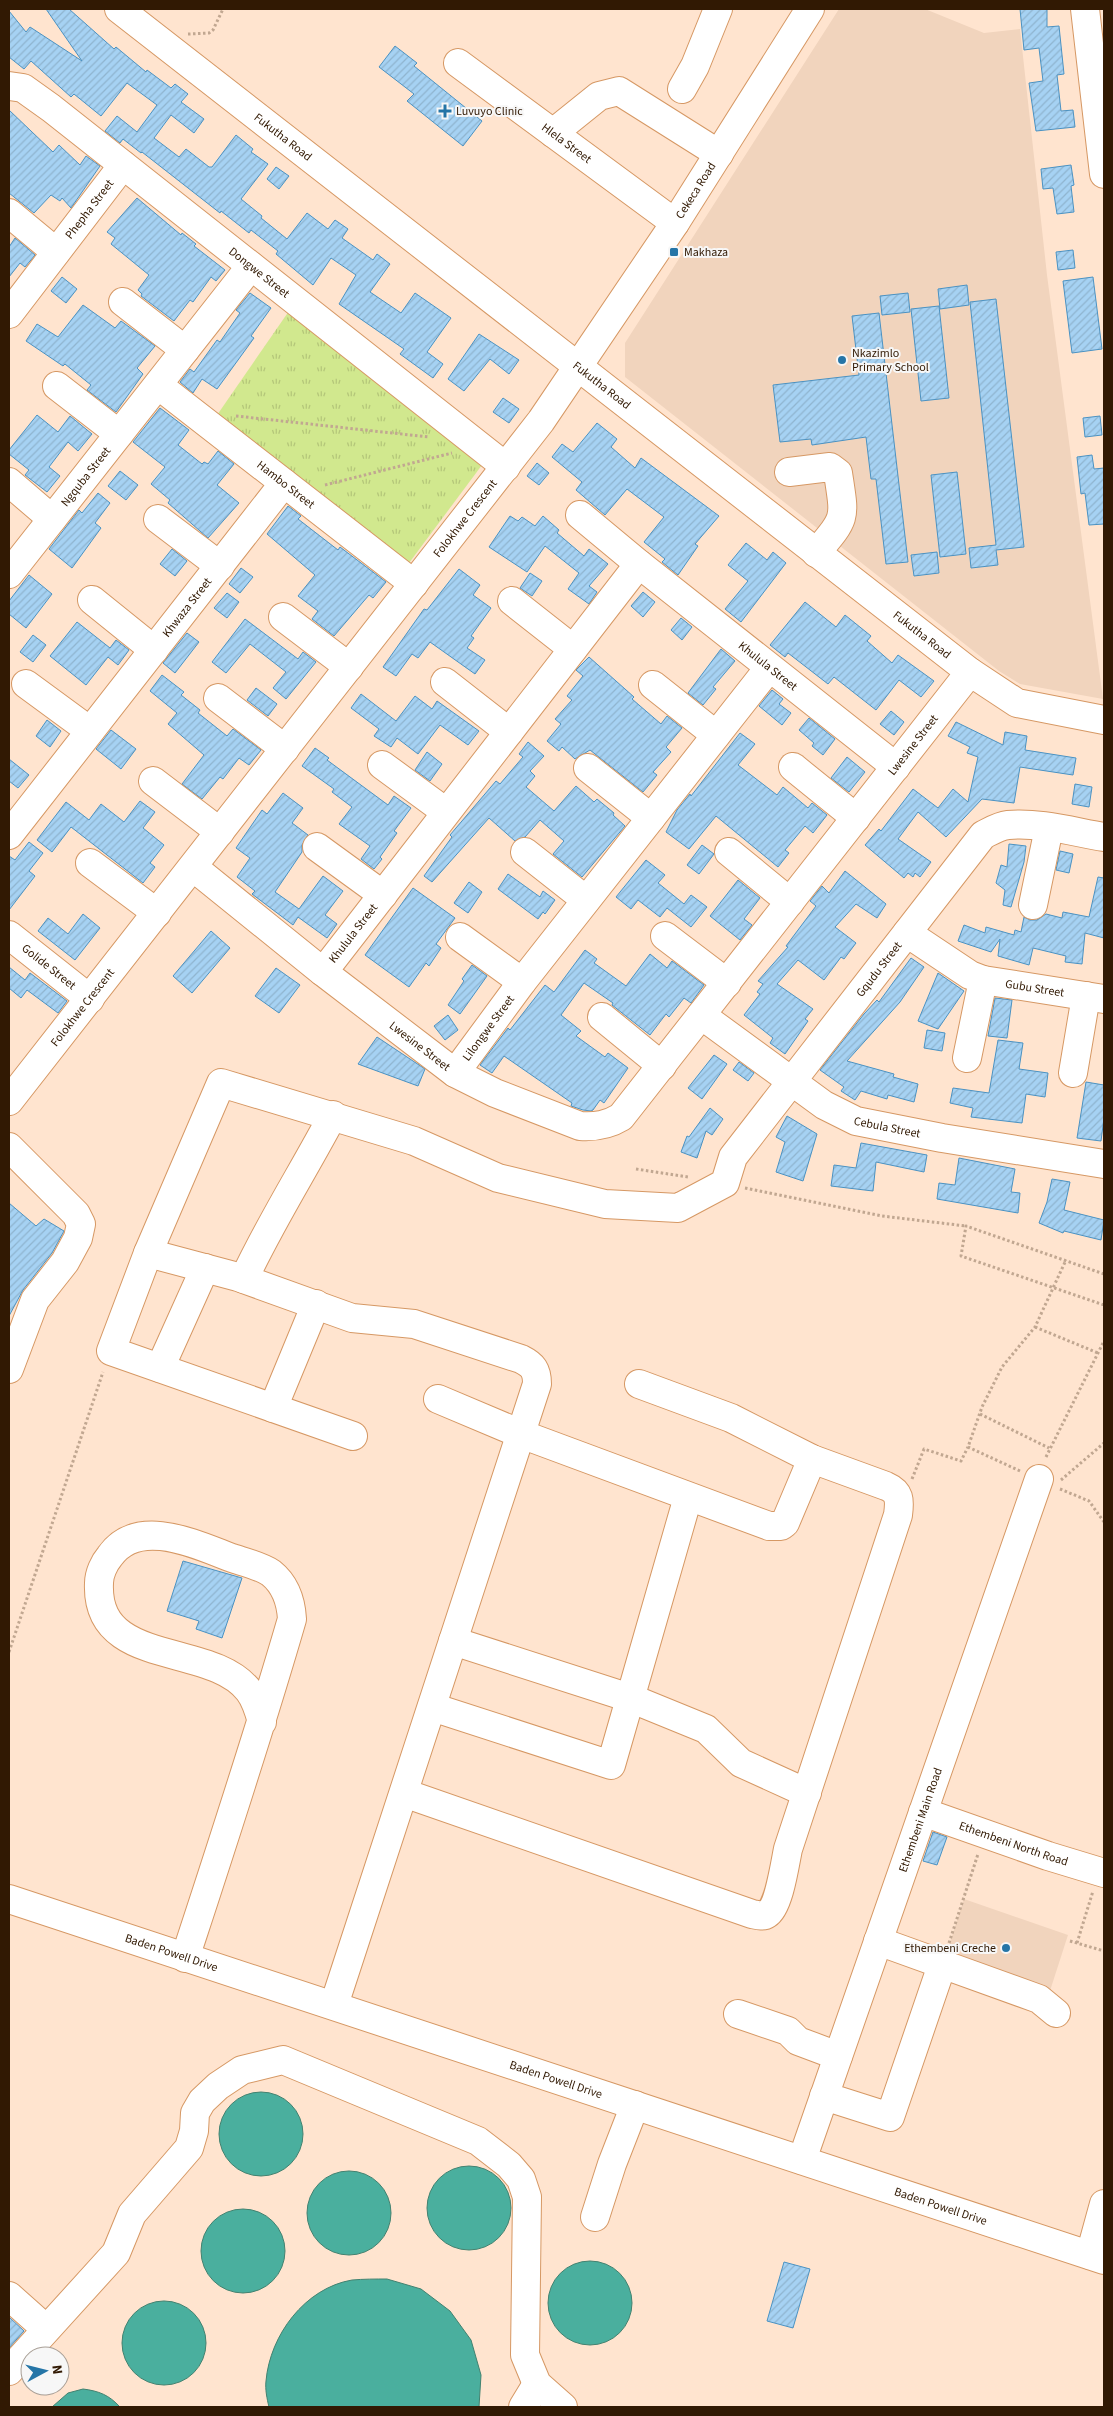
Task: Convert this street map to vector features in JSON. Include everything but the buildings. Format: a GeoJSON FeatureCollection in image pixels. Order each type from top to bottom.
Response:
{"type":"FeatureCollection","features":[{"type":"Feature","properties":{"kind":"street","name":"Fukutha Road"},"geometry":{"type":"LineString","coordinates":[[119,9],[970,672],[1017,704],[1104,720]]}},
{"type":"Feature","properties":{"kind":"street"},"geometry":{"type":"LineString","coordinates":[[682,89],[695,66],[718,9]]}},
{"type":"Feature","properties":{"kind":"street","name":"Cekeca Road"},"geometry":{"type":"LineString","coordinates":[[578,368],[675,223],[810,9]]}},
{"type":"Feature","properties":{"kind":"street"},"geometry":{"type":"LineString","coordinates":[[1085,9],[1103,146],[1104,174]]}},
{"type":"Feature","properties":{"kind":"street","name":"Hlela Street"},"geometry":{"type":"LineString","coordinates":[[458,63],[675,223]]}},
{"type":"Feature","properties":{"kind":"street","name":"Dongwe Street"},"geometry":{"type":"LineString","coordinates":[[9,86],[23,88],[506,467]]}},
{"type":"Feature","properties":{"kind":"street"},"geometry":{"type":"LineString","coordinates":[[553,133],[599,96],[618,91],[719,154]]}},
{"type":"Feature","properties":{"kind":"street","name":"Phepha Street"},"geometry":{"type":"LineString","coordinates":[[9,314],[123,165]]}},
{"type":"Feature","properties":{"kind":"street"},"geometry":{"type":"LineString","coordinates":[[9,214],[56,252]]}},
{"type":"Feature","properties":{"kind":"street","name":"Ngquba Street"},"geometry":{"type":"LineString","coordinates":[[9,574],[251,266]]}},
{"type":"Feature","properties":{"kind":"street"},"geometry":{"type":"LineString","coordinates":[[123,302],[185,350]]}},
{"type":"Feature","properties":{"kind":"street","name":"Folokhwe Crescent"},"geometry":{"type":"LineString","coordinates":[[9,1101],[506,467],[578,368]]}},
{"type":"Feature","properties":{"kind":"street","name":"Hambo Street"},"geometry":{"type":"LineString","coordinates":[[158,385],[414,584]]}},
{"type":"Feature","properties":{"kind":"street","name":"Ngquba Street"},"geometry":{"type":"LineString","coordinates":[[57,386],[119,434]]}},
{"type":"Feature","properties":{"kind":"street"},"geometry":{"type":"LineString","coordinates":[[789,472],[830,467],[838,473],[842,519],[816,553]]}},
{"type":"Feature","properties":{"kind":"street","name":"Ngquba Street"},"geometry":{"type":"LineString","coordinates":[[9,482],[52,519]]}},
{"type":"Feature","properties":{"kind":"street","name":"Khwaza Street"},"geometry":{"type":"LineString","coordinates":[[9,835],[17,807],[90,731],[220,566],[290,488]]}},
{"type":"Feature","properties":{"kind":"street","name":"Khulula Street"},"geometry":{"type":"LineString","coordinates":[[580,515],[769,668],[896,767]]}},
{"type":"Feature","properties":{"kind":"street","name":"Khwaza Street"},"geometry":{"type":"LineString","coordinates":[[158,519],[220,566]]}},
{"type":"Feature","properties":{"kind":"street","name":"Khulula Street"},"geometry":{"type":"LineString","coordinates":[[323,972],[639,564]]}},
{"type":"Feature","properties":{"kind":"street","name":"Khwaza Street"},"geometry":{"type":"LineString","coordinates":[[92,600],[154,650]]}},
{"type":"Feature","properties":{"kind":"street"},"geometry":{"type":"LineString","coordinates":[[512,601],[573,649]]}},
{"type":"Feature","properties":{"kind":"street"},"geometry":{"type":"LineString","coordinates":[[283,617],[349,667]]}},
{"type":"Feature","properties":{"kind":"street","name":"Lilongwe Street"},"geometry":{"type":"LineString","coordinates":[[455,1073],[522,982],[769,668]]}},
{"type":"Feature","properties":{"kind":"street","name":"Lwesine Street"},"geometry":{"type":"LineString","coordinates":[[193,867],[323,972],[455,1073],[495,1093],[580,1126],[594,1127],[607,1125],[621,1117],[662,1066],[970,672]]}},
{"type":"Feature","properties":{"kind":"street"},"geometry":{"type":"LineString","coordinates":[[445,682],[509,732]]}},
{"type":"Feature","properties":{"kind":"street"},"geometry":{"type":"LineString","coordinates":[[26,684],[90,731]]}},
{"type":"Feature","properties":{"kind":"street"},"geometry":{"type":"LineString","coordinates":[[653,685],[716,735]]}},
{"type":"Feature","properties":{"kind":"street"},"geometry":{"type":"LineString","coordinates":[[218,698],[285,749]]}},
{"type":"Feature","properties":{"kind":"street"},"geometry":{"type":"LineString","coordinates":[[382,765],[446,812]]}},
{"type":"Feature","properties":{"kind":"street"},"geometry":{"type":"LineString","coordinates":[[588,768],[651,818]]}},
{"type":"Feature","properties":{"kind":"street"},"geometry":{"type":"LineString","coordinates":[[793,768],[856,818]]}},
{"type":"Feature","properties":{"kind":"street"},"geometry":{"type":"LineString","coordinates":[[153,781],[220,832]]}},
{"type":"Feature","properties":{"kind":"street","name":"Gqudu Street"},"geometry":{"type":"LineString","coordinates":[[724,1183],[733,1157],[983,835],[995,828],[1008,825],[1049,828],[1104,837]]}},
{"type":"Feature","properties":{"kind":"street"},"geometry":{"type":"LineString","coordinates":[[1032,905],[1049,828]]}},
{"type":"Feature","properties":{"kind":"street","name":"Khulula Street"},"geometry":{"type":"LineString","coordinates":[[317,847],[383,895]]}},
{"type":"Feature","properties":{"kind":"street"},"geometry":{"type":"LineString","coordinates":[[524,852],[586,900]]}},
{"type":"Feature","properties":{"kind":"street"},"geometry":{"type":"LineString","coordinates":[[729,852],[790,902]]}},
{"type":"Feature","properties":{"kind":"street"},"geometry":{"type":"LineString","coordinates":[[90,863],[157,913]]}},
{"type":"Feature","properties":{"kind":"street","name":"Gubu Street"},"geometry":{"type":"LineString","coordinates":[[907,933],[970,975],[983,980],[1095,998],[1073,1073]]}},
{"type":"Feature","properties":{"kind":"street","name":"Golide Street"},"geometry":{"type":"LineString","coordinates":[[9,935],[90,999]]}},
{"type":"Feature","properties":{"kind":"street","name":"Lilongwe Street"},"geometry":{"type":"LineString","coordinates":[[460,936],[522,982]]}},
{"type":"Feature","properties":{"kind":"street"},"geometry":{"type":"LineString","coordinates":[[665,936],[726,983]]}},
{"type":"Feature","properties":{"kind":"street"},"geometry":{"type":"LineString","coordinates":[[967,1058],[983,980]]}},
{"type":"Feature","properties":{"kind":"street","name":"Cebula Street"},"geometry":{"type":"LineString","coordinates":[[701,1015],[824,1105],[856,1121],[942,1138],[1104,1164]]}},
{"type":"Feature","properties":{"kind":"street"},"geometry":{"type":"LineString","coordinates":[[602,1017],[662,1066]]}},
{"type":"Feature","properties":{"kind":"street"},"geometry":{"type":"LineString","coordinates":[[353,1436],[111,1351],[148,1253],[220,1083],[414,1140],[498,1178],[605,1204],[678,1208],[724,1183]]}},
{"type":"Feature","properties":{"kind":"street"},"geometry":{"type":"LineString","coordinates":[[244,1279],[259,1247],[299,1181],[333,1115]]}},
{"type":"Feature","properties":{"kind":"street"},"geometry":{"type":"LineString","coordinates":[[9,1147],[76,1214],[81,1224],[78,1238],[65,1262],[35,1300],[9,1367]]}},
{"type":"Feature","properties":{"kind":"street"},"geometry":{"type":"LineString","coordinates":[[148,1253],[244,1279],[352,1318],[414,1324],[532,1365],[537,1375],[537,1384],[334,2005]]}},
{"type":"Feature","properties":{"kind":"street"},"geometry":{"type":"LineString","coordinates":[[160,1368],[205,1268]]}},
{"type":"Feature","properties":{"kind":"street"},"geometry":{"type":"LineString","coordinates":[[273,1408],[316,1304]]}},
{"type":"Feature","properties":{"kind":"street"},"geometry":{"type":"LineString","coordinates":[[404,1793],[761,1916],[768,1914],[778,1893],[788,1849],[898,1515],[898,1496],[894,1490],[886,1486],[812,1460],[731,1418],[639,1384]]}},
{"type":"Feature","properties":{"kind":"street"},"geometry":{"type":"LineString","coordinates":[[438,1399],[520,1434],[768,1526],[781,1526],[788,1518],[812,1460]]}},
{"type":"Feature","properties":{"kind":"street","name":"Ethembeni Main Road"},"geometry":{"type":"LineString","coordinates":[[802,2160],[923,1812],[1046,1483]]}},
{"type":"Feature","properties":{"kind":"street"},"geometry":{"type":"LineString","coordinates":[[432,1706],[611,1765],[688,1497]]}},
{"type":"Feature","properties":{"kind":"street"},"geometry":{"type":"LineString","coordinates":[[186,1958],[262,1722],[292,1620],[291,1602],[282,1585],[270,1572],[192,1543],[167,1537],[147,1536],[127,1541],[113,1551],[105,1563],[99,1581],[99,1597],[105,1616],[117,1632],[134,1642],[218,1669],[238,1679],[249,1691],[256,1703],[262,1722]]}},
{"type":"Feature","properties":{"kind":"street"},"geometry":{"type":"LineString","coordinates":[[453,1641],[630,1698],[706,1729],[741,1763],[808,1792]]}},
{"type":"Feature","properties":{"kind":"street","name":"Ethembeni North Road"},"geometry":{"type":"LineString","coordinates":[[923,1812],[985,1835],[1102,1872]]}},
{"type":"Feature","properties":{"kind":"street","name":"Baden Powell Drive"},"geometry":{"type":"LineString","coordinates":[[9,1899],[1097,2257]]}},
{"type":"Feature","properties":{"kind":"street"},"geometry":{"type":"LineString","coordinates":[[878,1942],[1039,1999],[1056,2013]]}},
{"type":"Feature","properties":{"kind":"street"},"geometry":{"type":"LineString","coordinates":[[824,2096],[890,2117],[942,1965]]}},
{"type":"Feature","properties":{"kind":"street"},"geometry":{"type":"LineString","coordinates":[[738,2014],[788,2031],[798,2041],[838,2056]]}},
{"type":"Feature","properties":{"kind":"street"},"geometry":{"type":"LineString","coordinates":[[9,2371],[116,2253],[132,2214],[188,2148],[194,2131],[195,2113],[202,2101],[218,2086],[242,2070],[283,2060],[478,2141],[510,2165],[521,2179],[527,2197],[524,2347],[537,2384],[563,2407]]}},
{"type":"Feature","properties":{"kind":"street"},"geometry":{"type":"LineString","coordinates":[[596,2217],[612,2164],[635,2105]]}},
{"type":"Feature","properties":{"kind":"street"},"geometry":{"type":"LineString","coordinates":[[1097,2257],[1104,2204]]}},
{"type":"Feature","properties":{"kind":"street"},"geometry":{"type":"LineString","coordinates":[[9,2296],[46,2330]]}},
{"type":"Feature","properties":{"kind":"street"},"geometry":{"type":"LineString","coordinates":[[524,2407],[537,2384]]}},
{"type":"Feature","properties":{"kind":"path"},"geometry":{"type":"LineString","coordinates":[[184,37],[189,34],[209,33],[213,30],[223,9]]}},
{"type":"Feature","properties":{"kind":"path"},"geometry":{"type":"LineString","coordinates":[[231,416],[435,437]]}},
{"type":"Feature","properties":{"kind":"path"},"geometry":{"type":"LineString","coordinates":[[290,488],[479,446]]}},
{"type":"Feature","properties":{"kind":"path"},"geometry":{"type":"LineString","coordinates":[[636,1169],[724,1183],[882,1216],[966,1226],[1104,1274]]}},
{"type":"Feature","properties":{"kind":"path"},"geometry":{"type":"LineString","coordinates":[[966,1226],[961,1256],[1104,1305]]}},
{"type":"Feature","properties":{"kind":"path"},"geometry":{"type":"LineString","coordinates":[[898,1496],[908,1490],[924,1449],[961,1461],[982,1407],[1002,1367],[1035,1327],[1066,1260]]}},
{"type":"Feature","properties":{"kind":"path"},"geometry":{"type":"LineString","coordinates":[[1035,1327],[1098,1353]]}},
{"type":"Feature","properties":{"kind":"path"},"geometry":{"type":"LineString","coordinates":[[1046,1483],[1049,1448],[1104,1341]]}},
{"type":"Feature","properties":{"kind":"path"},"geometry":{"type":"LineString","coordinates":[[9,1652],[111,1351]]}},
{"type":"Feature","properties":{"kind":"path"},"geometry":{"type":"LineString","coordinates":[[980,1414],[1049,1448]]}},
{"type":"Feature","properties":{"kind":"path"},"geometry":{"type":"LineString","coordinates":[[1046,1483],[1104,1444]]}},
{"type":"Feature","properties":{"kind":"path"},"geometry":{"type":"LineString","coordinates":[[968,1447],[1089,1501],[1104,1522]]}},
{"type":"Feature","properties":{"kind":"path"},"geometry":{"type":"LineString","coordinates":[[942,1965],[985,1835]]}},
{"type":"Feature","properties":{"kind":"path"},"geometry":{"type":"LineString","coordinates":[[1077,1942],[1102,1872]]}},
{"type":"Feature","properties":{"kind":"path"},"geometry":{"type":"LineString","coordinates":[[1070,1941],[1104,1951]]}},
{"type":"Feature","properties":{"kind":"shaded area","name":"Nkazimlo Primary School"},"geometry":{"type":"Polygon","coordinates":[[[839,9],[925,9],[984,33],[1020,29],[1047,275],[1103,699],[1020,684],[999,671],[625,377],[625,343],[839,9]]]}},
{"type":"Feature","properties":{"kind":"shaded area","name":"Ethembeni Creche"},"geometry":{"type":"Polygon","coordinates":[[[964,1899],[1068,1935],[1048,1997],[944,1961],[964,1899]]]}},
{"type":"Feature","properties":{"kind":"green space"},"geometry":{"type":"Polygon","coordinates":[[[289,311],[482,465],[409,563],[215,418],[289,311]]]}},
{"type":"Feature","properties":{"kind":"water"},"geometry":{"type":"Polygon","coordinates":[[[261,2092],[277,2095],[291,2104],[300,2118],[303,2134],[300,2150],[291,2164],[277,2173],[261,2176],[245,2173],[231,2164],[222,2150],[219,2134],[222,2118],[231,2104],[245,2095],[261,2092]]]}},
{"type":"Feature","properties":{"kind":"water"},"geometry":{"type":"Polygon","coordinates":[[[461,2166],[477,2166],[493,2173],[504,2184],[511,2200],[508,2224],[499,2238],[493,2243],[477,2250],[461,2250],[445,2243],[434,2232],[427,2216],[427,2200],[434,2184],[445,2173],[461,2166]]]}},
{"type":"Feature","properties":{"kind":"water"},"geometry":{"type":"Polygon","coordinates":[[[341,2171],[357,2171],[373,2178],[384,2189],[391,2205],[388,2229],[379,2243],[373,2248],[357,2255],[341,2255],[325,2248],[314,2237],[307,2221],[307,2205],[314,2189],[325,2178],[341,2171]]]}},
{"type":"Feature","properties":{"kind":"water"},"geometry":{"type":"Polygon","coordinates":[[[235,2209],[251,2209],[267,2216],[278,2227],[285,2243],[282,2267],[273,2281],[267,2286],[251,2293],[235,2293],[219,2286],[208,2275],[201,2259],[201,2243],[208,2227],[219,2216],[235,2209]]]}},
{"type":"Feature","properties":{"kind":"water"},"geometry":{"type":"Polygon","coordinates":[[[582,2261],[598,2261],[614,2268],[625,2279],[632,2295],[629,2319],[620,2333],[614,2338],[598,2345],[582,2345],[566,2338],[555,2327],[548,2311],[548,2295],[555,2279],[566,2268],[582,2261]]]}},
{"type":"Feature","properties":{"kind":"water"},"geometry":{"type":"Polygon","coordinates":[[[387,2279],[421,2289],[450,2311],[471,2340],[481,2375],[479,2407],[269,2407],[266,2381],[269,2364],[283,2331],[293,2316],[305,2303],[335,2285],[352,2280],[387,2279]]]}},
{"type":"Feature","properties":{"kind":"water"},"geometry":{"type":"Polygon","coordinates":[[[164,2301],[180,2304],[194,2313],[203,2327],[206,2343],[203,2359],[194,2373],[180,2382],[164,2385],[148,2382],[134,2373],[125,2359],[122,2343],[125,2327],[134,2313],[148,2304],[164,2301]]]}},
{"type":"Feature","properties":{"kind":"water"},"geometry":{"type":"Polygon","coordinates":[[[83,2389],[94,2391],[112,2399],[120,2407],[52,2407],[65,2396],[70,2396],[70,2392],[83,2389]]]}},
{"type":"Feature","properties":{"kind":"place","name":"Luvuyo Clinic"},"geometry":{"type":"Point","coordinates":[445,111]}},
{"type":"Feature","properties":{"kind":"place","name":"Makhaza"},"geometry":{"type":"Point","coordinates":[674,252]}},
{"type":"Feature","properties":{"kind":"place","name":"Nkazimlo Primary School"},"geometry":{"type":"Point","coordinates":[842,360]}},
{"type":"Feature","properties":{"kind":"place","name":"Ethembeni Creche"},"geometry":{"type":"Point","coordinates":[1006,1948]}}]}
